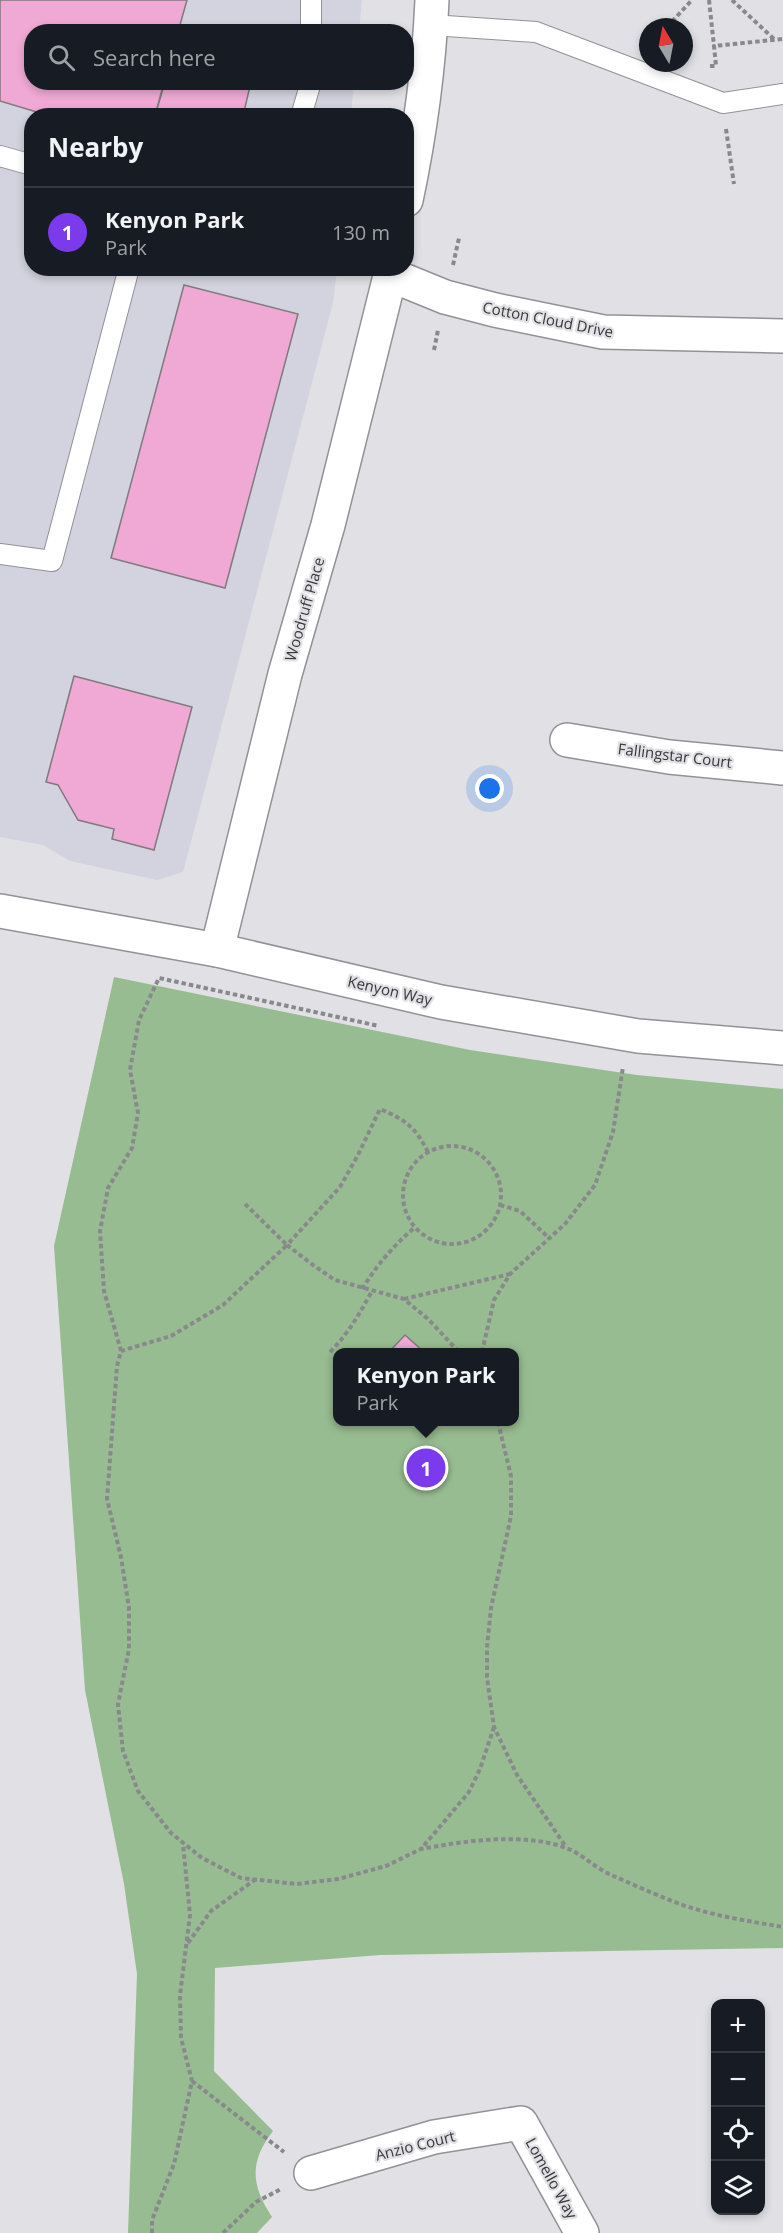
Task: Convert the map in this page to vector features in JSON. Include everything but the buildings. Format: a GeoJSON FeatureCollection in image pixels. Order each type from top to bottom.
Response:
{"type":"FeatureCollection","features":[{"type":"Feature","properties":{"kind":"street"},"geometry":{"type":"LineString","coordinates":[[414,163],[432,13]]}},
{"type":"Feature","properties":{"kind":"street","name":"Woodruff Place"},"geometry":{"type":"LineString","coordinates":[[217,950],[285,674],[328,525],[384,276]]}},
{"type":"Feature","properties":{"kind":"street","name":"Cotton Cloud Drive"},"geometry":{"type":"LineString","coordinates":[[399,276],[455,300],[603,332],[783,336]]}},
{"type":"Feature","properties":{"kind":"street","name":"Fallingstar Court"},"geometry":{"type":"LineString","coordinates":[[567,740],[669,757],[783,768]]}},
{"type":"Feature","properties":{"kind":"street","name":"Kenyon Way"},"geometry":{"type":"LineString","coordinates":[[0,911],[217,950],[441,1002],[626,1034],[783,1048]]}},
{"type":"Feature","properties":{"kind":"street","name":"Anzio Court"},"geometry":{"type":"LineString","coordinates":[[310,2173],[434,2137],[521,2123]]}},
{"type":"Feature","properties":{"kind":"street","name":"Lomello Way"},"geometry":{"type":"LineString","coordinates":[[521,2123],[582,2233]]}},
{"type":"Feature","properties":{"kind":"lane"},"geometry":{"type":"LineString","coordinates":[[311,0],[311,24]]}},
{"type":"Feature","properties":{"kind":"lane"},"geometry":{"type":"LineString","coordinates":[[432,13],[536,32],[723,103],[783,94]]}},
{"type":"Feature","properties":{"kind":"lane"},"geometry":{"type":"LineString","coordinates":[[303,108],[309,90]]}},
{"type":"Feature","properties":{"kind":"lane"},"geometry":{"type":"LineString","coordinates":[[0,156],[24,163]]}},
{"type":"Feature","properties":{"kind":"lane"},"geometry":{"type":"LineString","coordinates":[[0,554],[52,561],[127,276]]}},
{"type":"Feature","properties":{"kind":"path"},"geometry":{"type":"LineString","coordinates":[[675,18],[692,0]]}},
{"type":"Feature","properties":{"kind":"path"},"geometry":{"type":"LineString","coordinates":[[702,67],[716,66],[710,0]]}},
{"type":"Feature","properties":{"kind":"path"},"geometry":{"type":"LineString","coordinates":[[732,0],[775,40]]}},
{"type":"Feature","properties":{"kind":"path"},"geometry":{"type":"LineString","coordinates":[[714,46],[783,39]]}},
{"type":"Feature","properties":{"kind":"path"},"geometry":{"type":"LineString","coordinates":[[159,978],[139,1020],[130,1070],[138,1113],[132,1148],[108,1188],[100,1231],[104,1291],[122,1351],[117,1366],[107,1499],[121,1557],[129,1608],[129,1649],[118,1704],[123,1751],[138,1791],[171,1833],[202,1858],[241,1878],[297,1884],[338,1879],[386,1866],[421,1849],[487,1840],[532,1840],[566,1848],[605,1872],[681,1905],[739,1920],[783,1927]]}},
{"type":"Feature","properties":{"kind":"path"},"geometry":{"type":"LineString","coordinates":[[483,1348],[494,1300],[510,1274],[565,1224],[595,1185],[613,1132],[623,1067],[634,1069]]}},
{"type":"Feature","properties":{"kind":"path"},"geometry":{"type":"LineString","coordinates":[[122,1351],[171,1336],[223,1305],[287,1245],[340,1186],[380,1109],[402,1118],[419,1136],[428,1152]]}},
{"type":"Feature","properties":{"kind":"path"},"geometry":{"type":"LineString","coordinates":[[456,1146],[472,1150],[487,1160],[497,1173],[501,1190],[500,1205],[495,1220],[485,1232],[472,1240],[456,1244],[441,1243],[427,1238],[414,1228],[406,1215],[402,1200],[404,1182],[411,1167],[428,1152],[438,1148],[456,1146]]}},
{"type":"Feature","properties":{"kind":"path"},"geometry":{"type":"LineString","coordinates":[[245,1204],[287,1245],[335,1280],[404,1299],[428,1319],[454,1348]]}},
{"type":"Feature","properties":{"kind":"path"},"geometry":{"type":"LineString","coordinates":[[500,1205],[520,1211],[549,1238]]}},
{"type":"Feature","properties":{"kind":"path"},"geometry":{"type":"LineString","coordinates":[[362,1289],[378,1263],[414,1228]]}},
{"type":"Feature","properties":{"kind":"path"},"geometry":{"type":"LineString","coordinates":[[404,1299],[510,1274]]}},
{"type":"Feature","properties":{"kind":"path"},"geometry":{"type":"LineString","coordinates":[[333,1348],[353,1324],[372,1291]]}},
{"type":"Feature","properties":{"kind":"path"},"geometry":{"type":"LineString","coordinates":[[330,1352],[333,1348]]}},
{"type":"Feature","properties":{"kind":"path"},"geometry":{"type":"LineString","coordinates":[[499,1426],[511,1476],[511,1516],[491,1608],[487,1647],[487,1677],[494,1727],[516,1775],[566,1848]]}},
{"type":"Feature","properties":{"kind":"path"},"geometry":{"type":"LineString","coordinates":[[421,1849],[469,1792],[480,1769],[494,1727]]}},
{"type":"Feature","properties":{"kind":"path"},"geometry":{"type":"LineString","coordinates":[[152,2233],[152,2220],[174,2164],[192,2080],[181,2038],[180,1995],[190,1915],[183,1843]]}},
{"type":"Feature","properties":{"kind":"path"},"geometry":{"type":"LineString","coordinates":[[188,1944],[211,1911],[256,1879]]}},
{"type":"Feature","properties":{"kind":"path"},"geometry":{"type":"LineString","coordinates":[[192,2080],[310,2173],[256,2202],[223,2233]]}},
{"type":"Feature","properties":{"kind":"shaded area"},"geometry":{"type":"Polygon","coordinates":[[[0,0],[362,0],[360,24],[24,24],[24,90],[353,90],[352,108],[24,108],[24,276],[336,276],[333,303],[183,872],[157,880],[70,861],[43,845],[0,837],[0,0]]]}},
{"type":"Feature","properties":{"kind":"green space"},"geometry":{"type":"Polygon","coordinates":[[[114,977],[470,1050],[637,1075],[783,1089],[783,1948],[380,1955],[215,1968],[214,2071],[273,2131],[260,2153],[256,2174],[260,2194],[272,2217],[257,2233],[128,2233],[137,1974],[124,1884],[85,1690],[54,1246],[114,977]]]}},
{"type":"Feature","properties":{"kind":"place","name":"Kenyon Park"},"geometry":{"type":"Point","coordinates":[426,1468]}}]}
